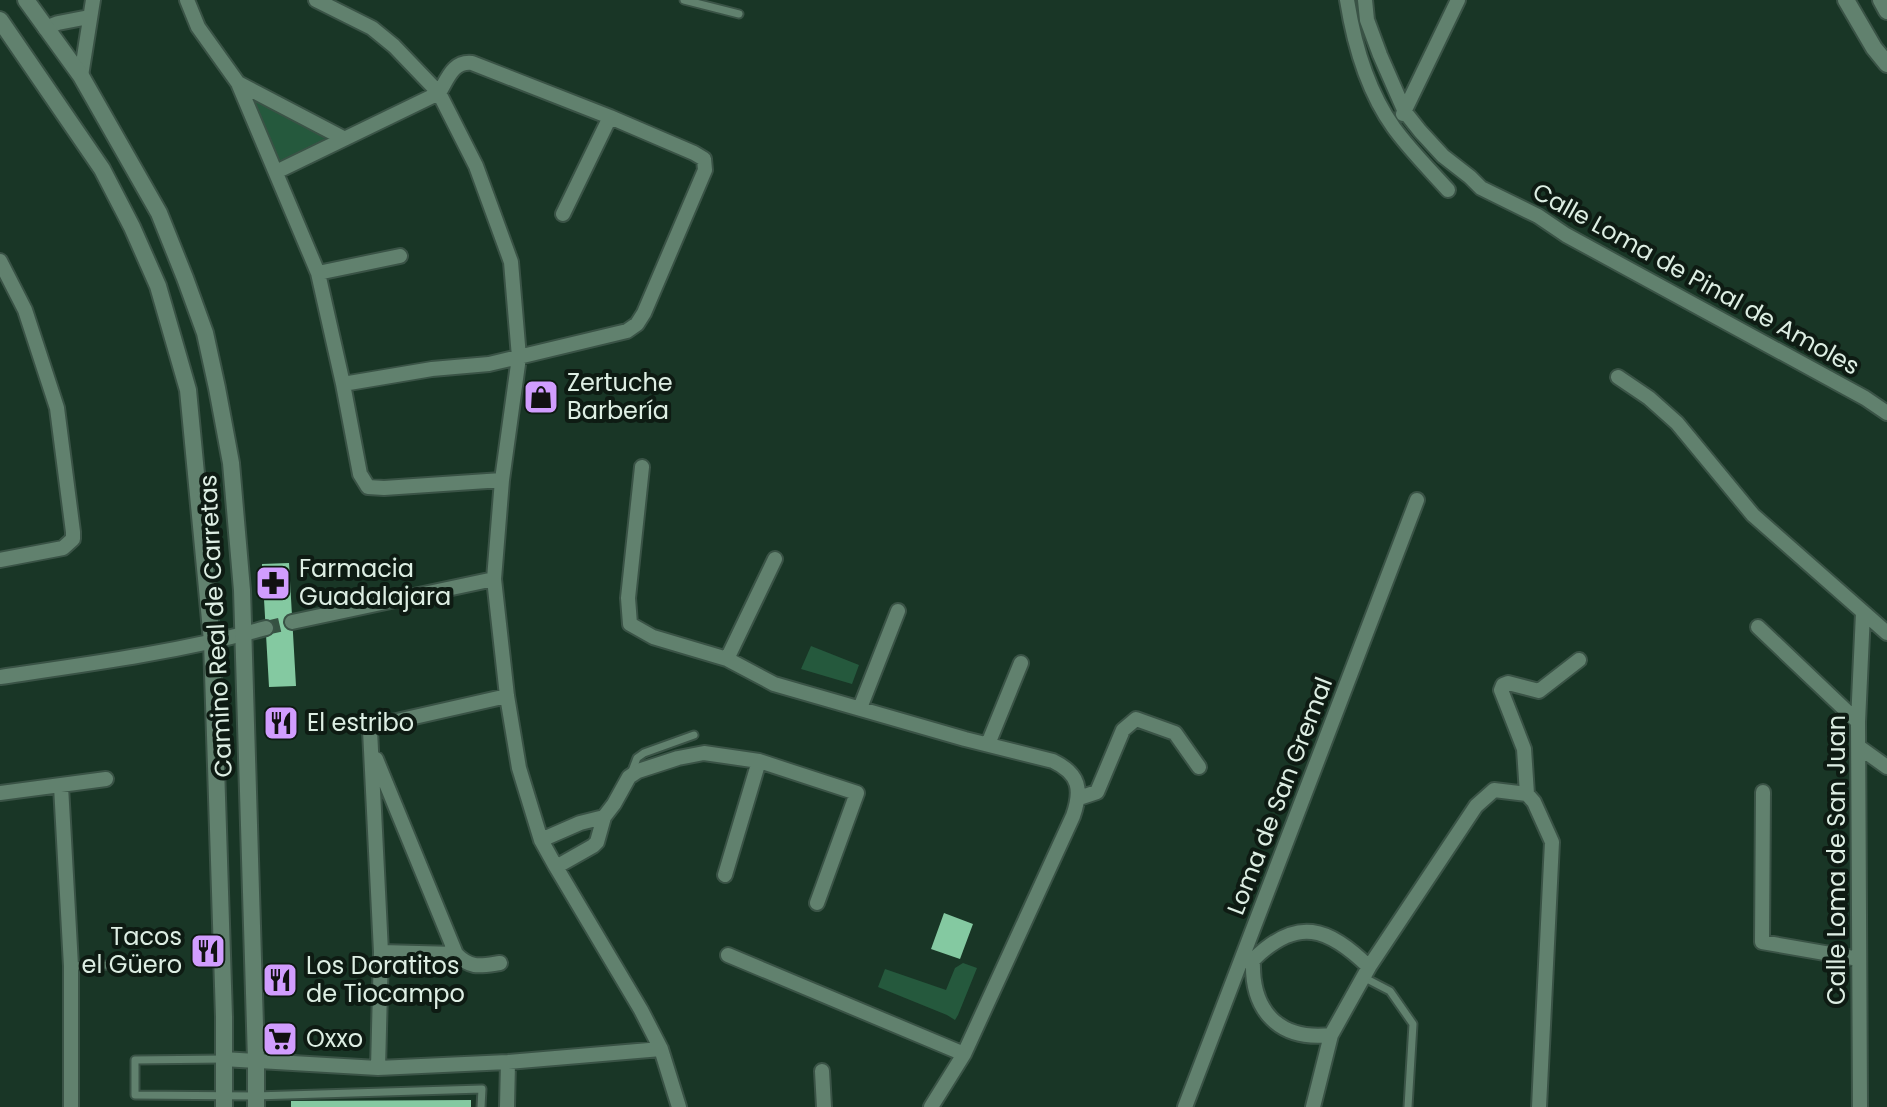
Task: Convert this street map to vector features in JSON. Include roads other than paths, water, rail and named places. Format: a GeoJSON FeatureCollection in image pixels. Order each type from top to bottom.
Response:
{"type":"FeatureCollection","features":[{"type":"Feature","properties":{"kind":"street","name":"Camino Real de Carretas"},"geometry":{"type":"LineString","coordinates":[[26,0],[81,76],[159,213],[205,333],[217,388],[231,463],[244,634],[255,1102]]}},
{"type":"Feature","properties":{"kind":"street"},"geometry":{"type":"LineString","coordinates":[[81,76],[93,0]]}},
{"type":"Feature","properties":{"kind":"street"},"geometry":{"type":"LineString","coordinates":[[187,0],[198,27],[238,83],[318,273],[360,474],[368,487],[502,480]]}},
{"type":"Feature","properties":{"kind":"street"},"geometry":{"type":"LineString","coordinates":[[316,0],[372,28],[439,93],[476,166],[511,262],[519,357],[502,480],[494,579],[507,696],[519,768],[541,840],[641,1010],[661,1049],[679,1107]]}},
{"type":"Feature","properties":{"kind":"street"},"geometry":{"type":"LineString","coordinates":[[1347,0],[1360,56],[1376,97],[1393,127],[1448,190]]}},
{"type":"Feature","properties":{"kind":"street"},"geometry":{"type":"LineString","coordinates":[[1365,0],[1367,20],[1405,112],[1443,156],[1461,171],[1448,190]]}},
{"type":"Feature","properties":{"kind":"street"},"geometry":{"type":"LineString","coordinates":[[1393,127],[1405,112],[1458,0]]}},
{"type":"Feature","properties":{"kind":"street"},"geometry":{"type":"LineString","coordinates":[[1846,0],[1887,64]]}},
{"type":"Feature","properties":{"kind":"street"},"geometry":{"type":"LineString","coordinates":[[1881,0],[1887,11]]}},
{"type":"Feature","properties":{"kind":"street"},"geometry":{"type":"LineString","coordinates":[[45,28],[89,17]]}},
{"type":"Feature","properties":{"kind":"street","name":"Camino Real de Carretas"},"geometry":{"type":"LineString","coordinates":[[0,20],[102,169],[132,227],[158,286],[188,390],[212,641],[224,1001],[224,1101]]}},
{"type":"Feature","properties":{"kind":"street"},"geometry":{"type":"LineString","coordinates":[[276,172],[439,93],[455,67],[463,62],[610,117],[704,159],[705,170],[644,313],[637,324],[627,331],[489,364],[432,369],[343,384]]}},
{"type":"Feature","properties":{"kind":"street"},"geometry":{"type":"LineString","coordinates":[[238,83],[343,138]]}},
{"type":"Feature","properties":{"kind":"street"},"geometry":{"type":"LineString","coordinates":[[563,214],[610,117]]}},
{"type":"Feature","properties":{"kind":"street","name":"Calle Loma de Pinal de Amoles"},"geometry":{"type":"LineString","coordinates":[[1461,171],[1481,188],[1538,216],[1566,235],[1865,398],[1887,413]]}},
{"type":"Feature","properties":{"kind":"street"},"geometry":{"type":"LineString","coordinates":[[1448,190],[1481,188]]}},
{"type":"Feature","properties":{"kind":"street"},"geometry":{"type":"LineString","coordinates":[[318,273],[400,256]]}},
{"type":"Feature","properties":{"kind":"street"},"geometry":{"type":"LineString","coordinates":[[0,261],[25,310],[57,408],[73,539],[63,548],[0,560]]}},
{"type":"Feature","properties":{"kind":"street"},"geometry":{"type":"LineString","coordinates":[[1618,377],[1649,398],[1677,423],[1753,515],[1887,633]]}},
{"type":"Feature","properties":{"kind":"street"},"geometry":{"type":"LineString","coordinates":[[642,467],[628,598],[630,624],[653,637],[727,659],[774,684],[1053,761],[1064,766],[1076,780],[1079,798],[1067,830],[964,1054],[931,1107]]}},
{"type":"Feature","properties":{"kind":"street","name":"Loma de San Gremal"},"geometry":{"type":"LineString","coordinates":[[1185,1107],[1248,957],[1417,500]]}},
{"type":"Feature","properties":{"kind":"street"},"geometry":{"type":"LineString","coordinates":[[727,659],[775,559]]}},
{"type":"Feature","properties":{"kind":"street"},"geometry":{"type":"LineString","coordinates":[[292,622],[494,579]]}},
{"type":"Feature","properties":{"kind":"street"},"geometry":{"type":"LineString","coordinates":[[860,708],[898,611]]}},
{"type":"Feature","properties":{"kind":"street","name":"Calle Loma de San Juan"},"geometry":{"type":"LineString","coordinates":[[1860,1107],[1858,722],[1863,613]]}},
{"type":"Feature","properties":{"kind":"street"},"geometry":{"type":"LineString","coordinates":[[1758,627],[1858,722]]}},
{"type":"Feature","properties":{"kind":"street"},"geometry":{"type":"LineString","coordinates":[[0,677],[119,659],[266,628]]}},
{"type":"Feature","properties":{"kind":"street"},"geometry":{"type":"LineString","coordinates":[[1539,1107],[1552,842],[1534,802],[1527,794],[1524,749],[1501,690],[1508,683],[1539,691],[1579,660]]}},
{"type":"Feature","properties":{"kind":"street"},"geometry":{"type":"LineString","coordinates":[[988,744],[1021,663]]}},
{"type":"Feature","properties":{"kind":"street"},"geometry":{"type":"LineString","coordinates":[[378,1068],[381,952],[370,730],[379,725],[507,696]]}},
{"type":"Feature","properties":{"kind":"street"},"geometry":{"type":"LineString","coordinates":[[1079,798],[1097,792],[1123,730],[1136,719],[1175,733],[1199,767]]}},
{"type":"Feature","properties":{"kind":"street"},"geometry":{"type":"LineString","coordinates":[[1859,747],[1887,767]]}},
{"type":"Feature","properties":{"kind":"street"},"geometry":{"type":"LineString","coordinates":[[371,748],[456,954],[464,962],[477,967],[500,963]]}},
{"type":"Feature","properties":{"kind":"street"},"geometry":{"type":"LineString","coordinates":[[556,867],[597,842],[604,817],[629,777],[678,758],[704,753],[759,761],[857,793],[817,903]]}},
{"type":"Feature","properties":{"kind":"street"},"geometry":{"type":"LineString","coordinates":[[725,875],[759,761]]}},
{"type":"Feature","properties":{"kind":"street"},"geometry":{"type":"LineString","coordinates":[[0,793],[106,779]]}},
{"type":"Feature","properties":{"kind":"street"},"geometry":{"type":"LineString","coordinates":[[61,786],[75,1033],[71,1107]]}},
{"type":"Feature","properties":{"kind":"street"},"geometry":{"type":"LineString","coordinates":[[1313,1107],[1331,1035],[1366,972],[1476,806],[1494,790],[1527,794]]}},
{"type":"Feature","properties":{"kind":"street"},"geometry":{"type":"LineString","coordinates":[[1763,792],[1762,942],[1859,959]]}},
{"type":"Feature","properties":{"kind":"street"},"geometry":{"type":"LineString","coordinates":[[541,840],[580,823],[604,817]]}},
{"type":"Feature","properties":{"kind":"street"},"geometry":{"type":"LineString","coordinates":[[1331,1035],[1313,1037],[1281,1027],[1271,1019],[1259,1003],[1248,957],[1281,938],[1303,931],[1315,931],[1352,950],[1366,972]]}},
{"type":"Feature","properties":{"kind":"street"},"geometry":{"type":"LineString","coordinates":[[381,952],[456,954]]}},
{"type":"Feature","properties":{"kind":"street"},"geometry":{"type":"LineString","coordinates":[[728,955],[964,1054]]}},
{"type":"Feature","properties":{"kind":"street"},"geometry":{"type":"LineString","coordinates":[[223,1059],[378,1068],[508,1062],[661,1049]]}},
{"type":"Feature","properties":{"kind":"street"},"geometry":{"type":"LineString","coordinates":[[507,1107],[508,1062]]}},
{"type":"Feature","properties":{"kind":"street"},"geometry":{"type":"LineString","coordinates":[[822,1071],[824,1107]]}},
{"type":"Feature","properties":{"kind":"lane"},"geometry":{"type":"LineString","coordinates":[[684,0],[739,14]]}},
{"type":"Feature","properties":{"kind":"lane"},"geometry":{"type":"LineString","coordinates":[[629,777],[637,758],[644,753],[694,735]]}},
{"type":"Feature","properties":{"kind":"lane"},"geometry":{"type":"LineString","coordinates":[[71,966],[110,965]]}},
{"type":"Feature","properties":{"kind":"lane"},"geometry":{"type":"LineString","coordinates":[[1366,972],[1390,991],[1413,1024],[1408,1107]]}},
{"type":"Feature","properties":{"kind":"lane"},"geometry":{"type":"LineString","coordinates":[[223,1059],[135,1060],[135,1095],[255,1102],[482,1089],[481,1107]]}},
{"type":"Feature","properties":{"kind":"tunnel"},"geometry":{"type":"LineString","coordinates":[[266,628],[292,622]]}},
{"type":"Feature","properties":{"kind":"place","name":"Zertuche Barbería"},"geometry":{"type":"Point","coordinates":[541,397]}},
{"type":"Feature","properties":{"kind":"place","name":"Farmacia Guadalajara"},"geometry":{"type":"Point","coordinates":[273,583]}},
{"type":"Feature","properties":{"kind":"place","name":"El estribo"},"geometry":{"type":"Point","coordinates":[281,723]}},
{"type":"Feature","properties":{"kind":"place","name":"Tacos el Güero"},"geometry":{"type":"Point","coordinates":[208,951]}},
{"type":"Feature","properties":{"kind":"place","name":"Los Doratitos de Tiocampo"},"geometry":{"type":"Point","coordinates":[280,980]}},
{"type":"Feature","properties":{"kind":"place","name":"Oxxo"},"geometry":{"type":"Point","coordinates":[280,1039]}}]}
